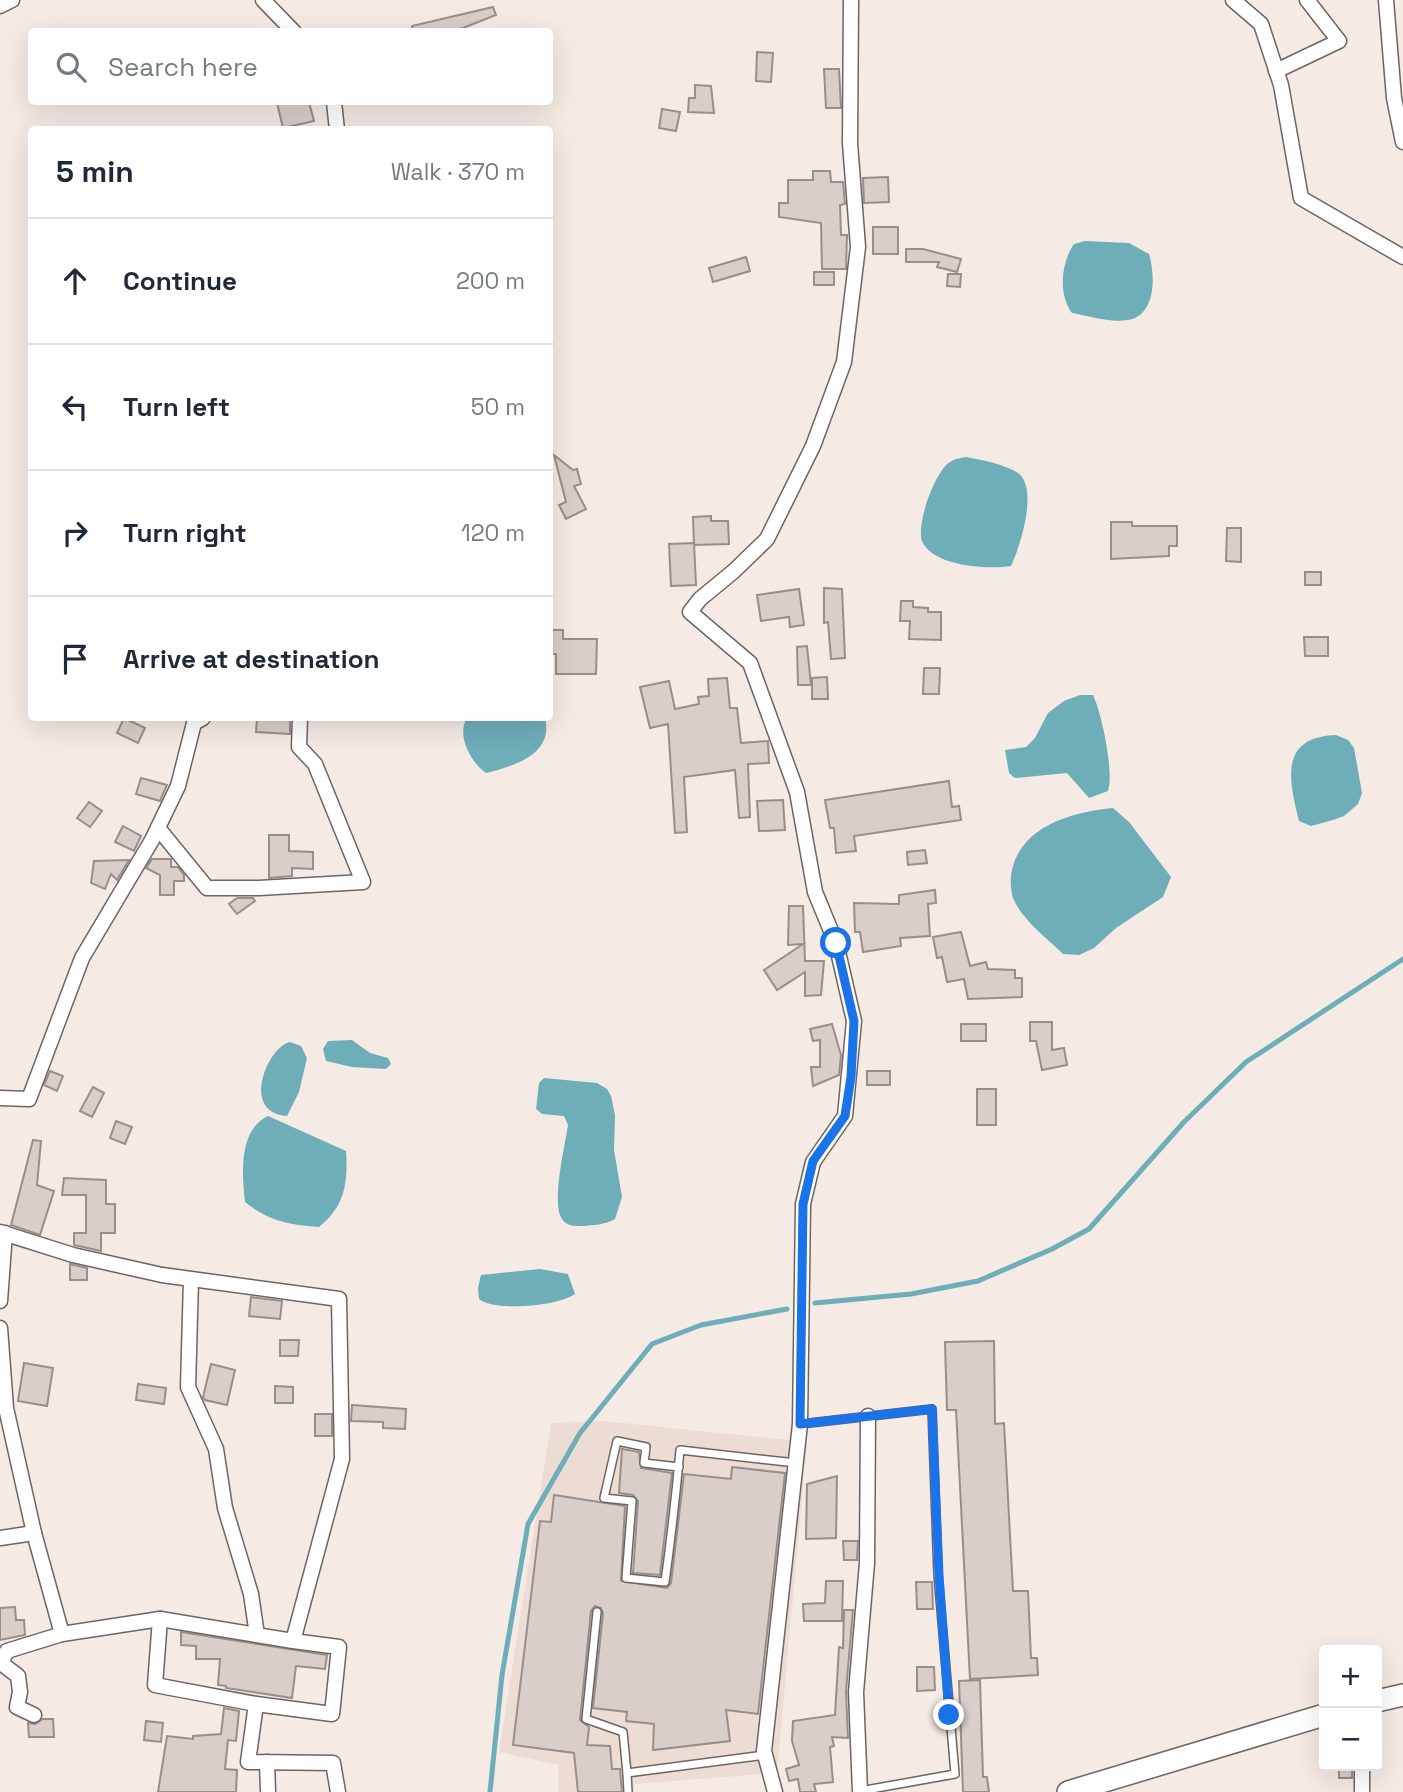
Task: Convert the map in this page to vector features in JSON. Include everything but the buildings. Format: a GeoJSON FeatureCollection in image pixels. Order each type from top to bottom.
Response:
{"type":"FeatureCollection","features":[{"type":"Feature","properties":{"kind":"street"},"geometry":{"type":"LineString","coordinates":[[0,6],[12,0]]}},
{"type":"Feature","properties":{"kind":"street"},"geometry":{"type":"LineString","coordinates":[[263,0],[290,28]]}},
{"type":"Feature","properties":{"kind":"street"},"geometry":{"type":"LineString","coordinates":[[775,1792],[765,1755],[800,1424],[803,1204],[813,1161],[845,1116],[854,1021],[836,943],[815,892],[797,792],[750,663],[690,612],[700,599],[766,540],[813,446],[844,362],[858,247],[850,143],[851,0]]}},
{"type":"Feature","properties":{"kind":"street"},"geometry":{"type":"LineString","coordinates":[[1233,0],[1261,24],[1276,71],[1301,198],[1403,257]]}},
{"type":"Feature","properties":{"kind":"street"},"geometry":{"type":"LineString","coordinates":[[1276,71],[1339,41],[1307,0]]}},
{"type":"Feature","properties":{"kind":"street"},"geometry":{"type":"LineString","coordinates":[[1386,0],[1394,97],[1403,142]]}},
{"type":"Feature","properties":{"kind":"street"},"geometry":{"type":"LineString","coordinates":[[334,105],[337,126]]}},
{"type":"Feature","properties":{"kind":"street"},"geometry":{"type":"LineString","coordinates":[[0,1098],[29,1099],[82,958],[158,828],[178,786],[194,723],[198,721]]}},
{"type":"Feature","properties":{"kind":"street"},"geometry":{"type":"LineString","coordinates":[[158,828],[207,888],[259,888],[363,881],[315,764],[299,747],[300,721]]}},
{"type":"Feature","properties":{"kind":"street"},"geometry":{"type":"LineString","coordinates":[[0,1301],[2,1232],[73,1255],[191,1280],[339,1299],[342,1459],[293,1641]]}},
{"type":"Feature","properties":{"kind":"street"},"geometry":{"type":"LineString","coordinates":[[191,1280],[188,1388],[216,1449],[225,1508],[254,1604],[257,1635]]}},
{"type":"Feature","properties":{"kind":"street"},"geometry":{"type":"LineString","coordinates":[[0,1328],[6,1408],[34,1533],[62,1634]]}},
{"type":"Feature","properties":{"kind":"street"},"geometry":{"type":"LineString","coordinates":[[860,1791],[856,1692],[867,1563],[868,1416]]}},
{"type":"Feature","properties":{"kind":"street"},"geometry":{"type":"LineString","coordinates":[[0,1538],[34,1533]]}},
{"type":"Feature","properties":{"kind":"street"},"geometry":{"type":"LineString","coordinates":[[34,1715],[17,1707],[20,1692],[18,1676],[1,1663],[7,1651],[62,1634],[160,1619],[339,1647],[332,1714],[155,1685],[160,1619]]}},
{"type":"Feature","properties":{"kind":"street"},"geometry":{"type":"LineString","coordinates":[[1382,1700],[1403,1695]]}},
{"type":"Feature","properties":{"kind":"street"},"geometry":{"type":"LineString","coordinates":[[256,1703],[248,1762],[333,1763],[338,1792]]}},
{"type":"Feature","properties":{"kind":"street"},"geometry":{"type":"LineString","coordinates":[[1068,1792],[1319,1717]]}},
{"type":"Feature","properties":{"kind":"street"},"geometry":{"type":"LineString","coordinates":[[267,1762],[268,1792]]}},
{"type":"Feature","properties":{"kind":"street"},"geometry":{"type":"LineString","coordinates":[[1362,1771],[1362,1792]]}},
{"type":"Feature","properties":{"kind":"lane"},"geometry":{"type":"LineString","coordinates":[[800,1424],[932,1409],[939,1575],[955,1773],[860,1791]]}},
{"type":"Feature","properties":{"kind":"lane"},"geometry":{"type":"LineString","coordinates":[[679,1467],[644,1464],[646,1447],[617,1441],[604,1498],[632,1502],[626,1578],[664,1582],[679,1467],[680,1450],[796,1463]]}},
{"type":"Feature","properties":{"kind":"lane"},"geometry":{"type":"LineString","coordinates":[[597,1612],[586,1719],[623,1732],[628,1792]]}},
{"type":"Feature","properties":{"kind":"lane"},"geometry":{"type":"LineString","coordinates":[[626,1773],[765,1755]]}},
{"type":"Feature","properties":{"kind":"shaded area"},"geometry":{"type":"Polygon","coordinates":[[[603,1421],[807,1442],[777,1773],[634,1784],[634,1792],[558,1792],[559,1765],[499,1752],[551,1423],[603,1421]]]}},
{"type":"Feature","properties":{"kind":"water"},"geometry":{"type":"Polygon","coordinates":[[[1085,241],[1129,243],[1149,254],[1152,293],[1144,310],[1137,317],[1114,321],[1072,313],[1063,288],[1064,269],[1074,244],[1085,241]]]}},
{"type":"Feature","properties":{"kind":"water"},"geometry":{"type":"Polygon","coordinates":[[[966,457],[1006,467],[1018,473],[1024,481],[1027,491],[1026,518],[1011,566],[975,566],[948,561],[937,556],[922,541],[924,511],[938,476],[950,462],[966,457]]]}},
{"type":"Feature","properties":{"kind":"water"},"geometry":{"type":"Polygon","coordinates":[[[1080,695],[1093,695],[1100,715],[1108,757],[1108,791],[1089,798],[1067,773],[1015,778],[1009,773],[1005,750],[1026,747],[1035,738],[1048,713],[1064,701],[1080,695]]]}},
{"type":"Feature","properties":{"kind":"water"},"geometry":{"type":"Polygon","coordinates":[[[466,721],[545,721],[546,730],[544,741],[529,756],[508,767],[486,773],[470,756],[464,740],[466,721]]]}},
{"type":"Feature","properties":{"kind":"water"},"geometry":{"type":"Polygon","coordinates":[[[1336,735],[1348,740],[1354,748],[1362,793],[1358,804],[1344,816],[1311,826],[1299,821],[1292,790],[1292,763],[1305,743],[1336,735]]]}},
{"type":"Feature","properties":{"kind":"water"},"geometry":{"type":"Polygon","coordinates":[[[1113,808],[1129,822],[1171,877],[1163,897],[1116,928],[1094,948],[1079,955],[1063,954],[1017,906],[1011,886],[1013,866],[1028,840],[1052,823],[1082,813],[1113,808]]]}},
{"type":"Feature","properties":{"kind":"water"},"geometry":{"type":"Polygon","coordinates":[[[352,1040],[370,1053],[388,1058],[391,1064],[386,1069],[352,1067],[326,1061],[323,1049],[328,1041],[352,1040]]]}},
{"type":"Feature","properties":{"kind":"water"},"geometry":{"type":"Polygon","coordinates":[[[290,1042],[301,1046],[307,1058],[299,1092],[287,1116],[273,1112],[264,1104],[261,1093],[262,1080],[273,1055],[281,1046],[290,1042]]]}},
{"type":"Feature","properties":{"kind":"water"},"geometry":{"type":"Polygon","coordinates":[[[544,1078],[597,1083],[607,1089],[611,1096],[615,1115],[614,1150],[622,1197],[615,1219],[603,1224],[574,1226],[562,1219],[558,1188],[568,1125],[564,1116],[542,1114],[536,1109],[539,1083],[544,1078]]]}},
{"type":"Feature","properties":{"kind":"water"},"geometry":{"type":"Polygon","coordinates":[[[268,1116],[346,1151],[343,1193],[334,1211],[319,1227],[280,1221],[262,1214],[245,1202],[243,1167],[247,1142],[258,1123],[268,1116]]]}},
{"type":"Feature","properties":{"kind":"water"},"geometry":{"type":"Polygon","coordinates":[[[540,1269],[568,1274],[575,1294],[555,1302],[527,1306],[498,1305],[479,1299],[481,1275],[540,1269]]]}},
{"type":"Feature","properties":{"kind":"waterway"},"geometry":{"type":"LineString","coordinates":[[815,1303],[911,1294],[978,1281],[1052,1249],[1089,1229],[1184,1122],[1246,1062],[1403,959]]}},
{"type":"Feature","properties":{"kind":"waterway"},"geometry":{"type":"LineString","coordinates":[[490,1792],[502,1675],[528,1524],[580,1433],[652,1344],[701,1325],[787,1309]]}},
{"type":"Feature","properties":{"kind":"route"},"geometry":{"type":"LineString","coordinates":[[836,943],[854,1021],[851,1077],[845,1116],[813,1161],[803,1204],[800,1424],[932,1409],[939,1575],[949,1715]]}}]}
